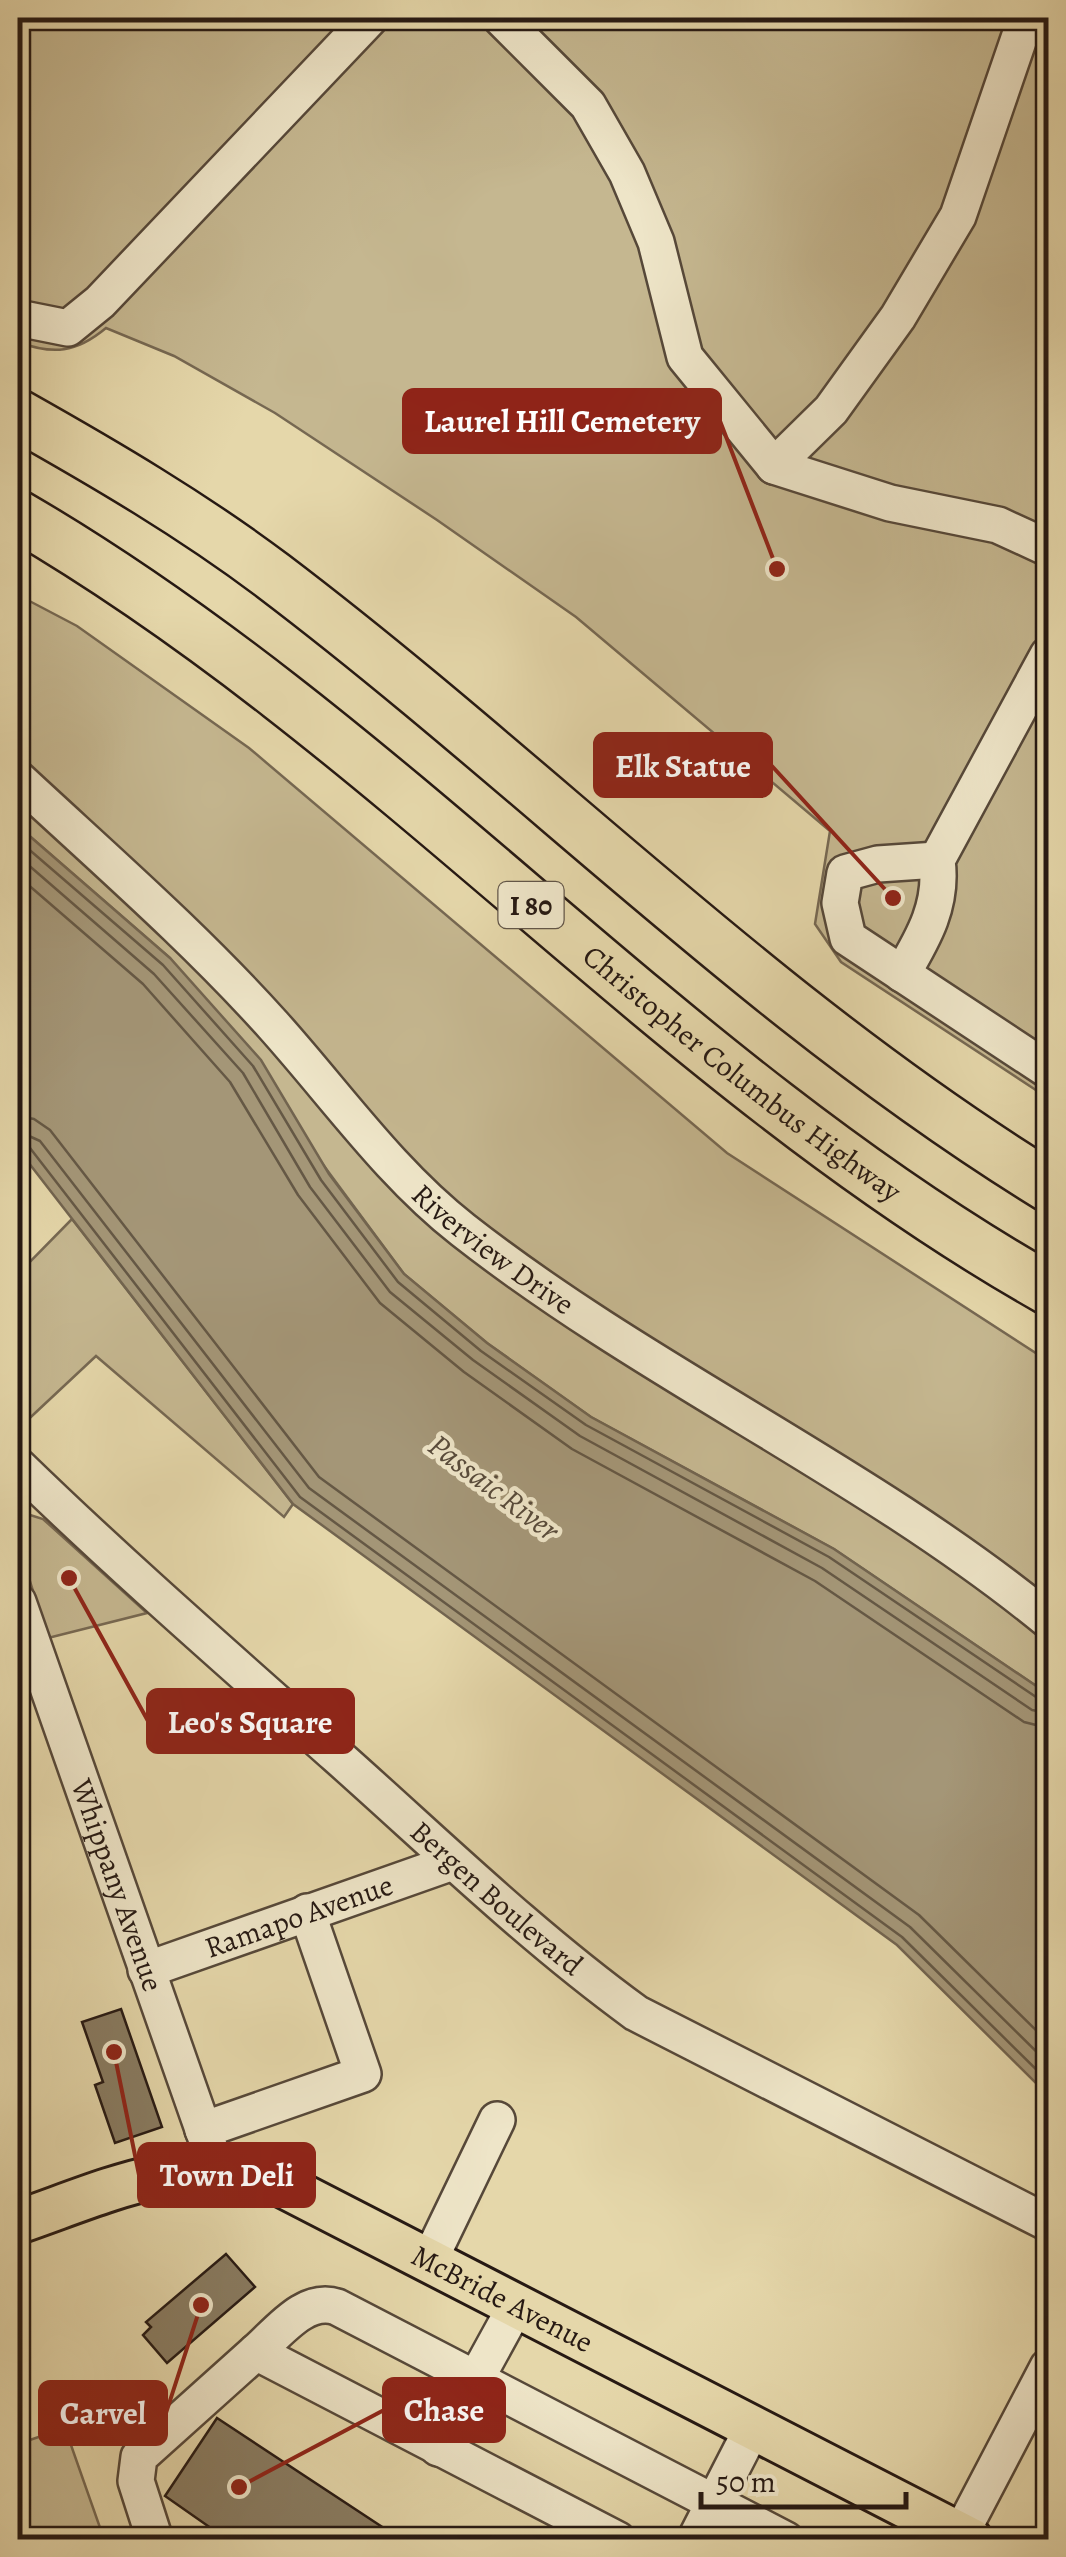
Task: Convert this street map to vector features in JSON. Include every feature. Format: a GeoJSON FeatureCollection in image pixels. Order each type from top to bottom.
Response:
{"type":"FeatureCollection","features":[{"type":"Feature","properties":{"kind":"highway"},"geometry":{"type":"LineString","coordinates":[[18,415],[187,516],[269,573],[363,646],[804,1019],[966,1136],[1048,1186]]}},
{"type":"Feature","properties":{"kind":"highway","name":"Christopher Columbus Highway"},"geometry":{"type":"LineString","coordinates":[[18,516],[143,593],[255,673],[672,1025],[828,1149],[1048,1289]]}},
{"type":"Feature","properties":{"kind":"main road","name":"McBride Avenue"},"geometry":{"type":"LineString","coordinates":[[18,2222],[165,2173],[210,2149],[430,2258],[965,2537]]}},
{"type":"Feature","properties":{"kind":"street"},"geometry":{"type":"LineString","coordinates":[[18,318],[68,328],[100,302],[370,18]]}},
{"type":"Feature","properties":{"kind":"street"},"geometry":{"type":"LineString","coordinates":[[501,18],[588,106],[627,173],[656,242],[685,358],[774,466],[890,503],[998,524],[1048,548]]}},
{"type":"Feature","properties":{"kind":"street"},"geometry":{"type":"LineString","coordinates":[[774,466],[831,410],[898,317],[958,216],[1026,18]]}},
{"type":"Feature","properties":{"kind":"street"},"geometry":{"type":"LineString","coordinates":[[902,974],[928,929],[940,884],[937,860],[1048,655]]}},
{"type":"Feature","properties":{"kind":"street","name":"Riverview Drive"},"geometry":{"type":"LineString","coordinates":[[18,778],[226,974],[404,1174],[458,1226],[557,1298],[968,1560],[1048,1620]]}},
{"type":"Feature","properties":{"kind":"street"},"geometry":{"type":"LineString","coordinates":[[937,860],[878,864],[845,873],[840,903],[848,938],[1048,1070]]}},
{"type":"Feature","properties":{"kind":"street","name":"Bergen Boulevard"},"geometry":{"type":"LineString","coordinates":[[18,1466],[114,1561],[341,1759],[450,1863],[636,2012],[1048,2223]]}},
{"type":"Feature","properties":{"kind":"street","name":"Whippany Avenue"},"geometry":{"type":"LineString","coordinates":[[18,1602],[210,2149]]}},
{"type":"Feature","properties":{"kind":"street","name":"Ramapo Avenue"},"geometry":{"type":"LineString","coordinates":[[146,1970],[450,1863]]}},
{"type":"Feature","properties":{"kind":"street"},"geometry":{"type":"LineString","coordinates":[[210,2149],[363,2074],[308,1912]]}},
{"type":"Feature","properties":{"kind":"street"},"geometry":{"type":"LineString","coordinates":[[430,2258],[498,2120]]}},
{"type":"Feature","properties":{"kind":"street"},"geometry":{"type":"LineString","coordinates":[[155,2540],[136,2481],[139,2457],[308,2308],[329,2304],[786,2540]]}},
{"type":"Feature","properties":{"kind":"street"},"geometry":{"type":"LineString","coordinates":[[438,2448],[518,2304]]}},
{"type":"Feature","properties":{"kind":"street"},"geometry":{"type":"LineString","coordinates":[[256,2352],[618,2540]]}},
{"type":"Feature","properties":{"kind":"street"},"geometry":{"type":"LineString","coordinates":[[965,2537],[1048,2367]]}},
{"type":"Feature","properties":{"kind":"street"},"geometry":{"type":"LineString","coordinates":[[694,2540],[754,2427]]}},
{"type":"Feature","properties":{"kind":"shaded area"},"geometry":{"type":"Polygon","coordinates":[[[18,18],[1048,18],[1048,1098],[841,962],[815,924],[830,831],[576,617],[275,413],[174,356],[106,328],[85,343],[64,349],[42,349],[18,342],[18,18]]]}},
{"type":"Feature","properties":{"kind":"shaded area"},"geometry":{"type":"Polygon","coordinates":[[[18,595],[77,626],[249,748],[727,1153],[1048,1361],[1048,1694],[834,1549],[591,1417],[487,1343],[404,1274],[170,958],[18,826],[18,595]]]}},
{"type":"Feature","properties":{"kind":"shaded area"},"geometry":{"type":"Polygon","coordinates":[[[72,1219],[293,1504],[284,1517],[96,1356],[18,1429],[18,1274],[72,1219]]]}},
{"type":"Feature","properties":{"kind":"shaded area"},"geometry":{"type":"Polygon","coordinates":[[[30,1515],[43,1519],[147,1613],[48,1638],[18,1544],[19,1521],[30,1515]]]}},
{"type":"Feature","properties":{"kind":"shaded area"},"geometry":{"type":"Polygon","coordinates":[[[65,2428],[104,2539],[18,2539],[18,2444],[65,2428]]]}},
{"type":"Feature","properties":{"kind":"water","name":"Passaic River"},"geometry":{"type":"Polygon","coordinates":[[[18,826],[170,958],[261,1060],[329,1174],[404,1274],[487,1343],[591,1417],[834,1549],[1048,1694],[1048,2095],[897,1945],[293,1504],[18,1149],[18,826]]]}},
{"type":"Feature","properties":{"kind":"building"},"geometry":{"type":"Polygon","coordinates":[[[121,2009],[162,2127],[115,2143],[95,2085],[103,2082],[82,2022],[121,2009]]]}},
{"type":"Feature","properties":{"kind":"building"},"geometry":{"type":"Polygon","coordinates":[[[226,2254],[255,2287],[167,2363],[143,2335],[151,2327],[146,2322],[226,2254]]]}},
{"type":"Feature","properties":{"kind":"building"},"geometry":{"type":"Polygon","coordinates":[[[217,2418],[402,2540],[228,2540],[165,2496],[217,2418]]]}},
{"type":"Feature","properties":{"kind":"place","name":"Laurel Hill Cemetery"},"geometry":{"type":"Point","coordinates":[777,569]}},
{"type":"Feature","properties":{"kind":"place","name":"Elk Statue"},"geometry":{"type":"Point","coordinates":[893,898]}},
{"type":"Feature","properties":{"kind":"place","name":"Leo's Square"},"geometry":{"type":"Point","coordinates":[69,1578]}},
{"type":"Feature","properties":{"kind":"place","name":"Town Deli"},"geometry":{"type":"Point","coordinates":[114,2052]}},
{"type":"Feature","properties":{"kind":"place","name":"Carvel"},"geometry":{"type":"Point","coordinates":[201,2305]}},
{"type":"Feature","properties":{"kind":"place","name":"Chase"},"geometry":{"type":"Point","coordinates":[239,2487]}}]}
